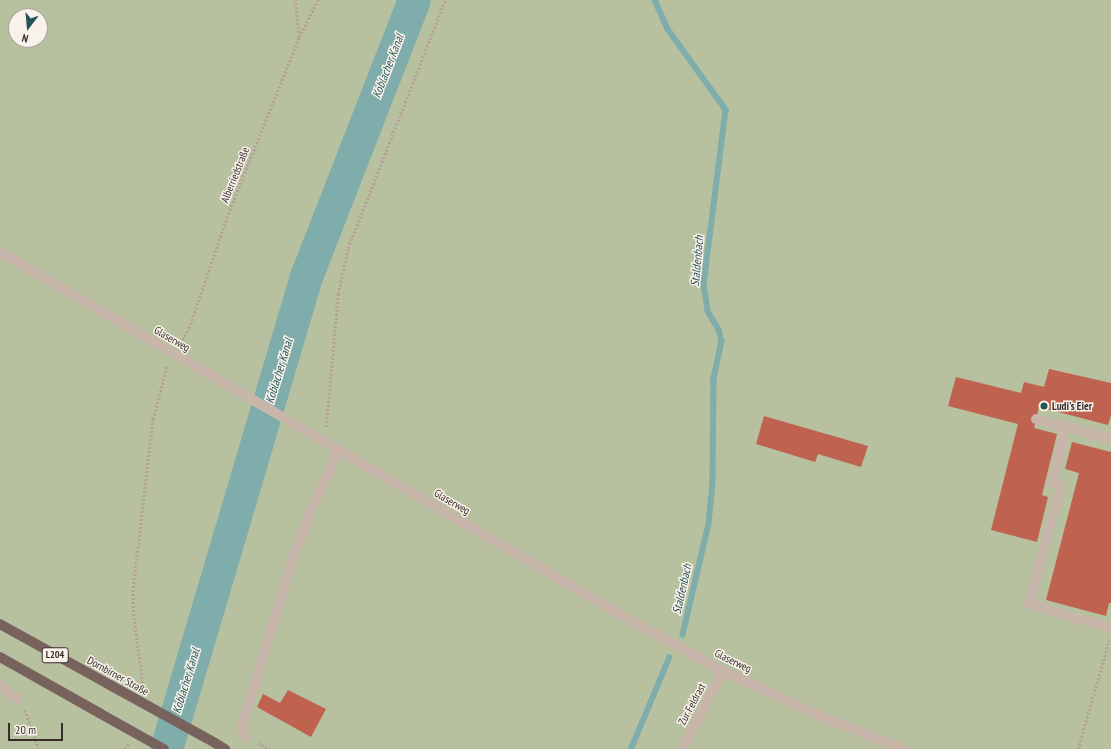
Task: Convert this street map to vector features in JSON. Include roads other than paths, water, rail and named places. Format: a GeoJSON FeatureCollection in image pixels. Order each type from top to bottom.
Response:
{"type":"FeatureCollection","features":[{"type":"Feature","properties":{"kind":"main road","name":"Dornbirner Straße"},"geometry":{"type":"LineString","coordinates":[[0,624],[225,749]]}},
{"type":"Feature","properties":{"kind":"main road","name":"L204"},"geometry":{"type":"LineString","coordinates":[[0,657],[164,749]]}},
{"type":"Feature","properties":{"kind":"street","name":"Glaserweg"},"geometry":{"type":"LineString","coordinates":[[0,252],[339,451],[636,623],[723,671],[822,717],[904,749]]}},
{"type":"Feature","properties":{"kind":"street"},"geometry":{"type":"LineString","coordinates":[[1036,419],[1111,439]]}},
{"type":"Feature","properties":{"kind":"street"},"geometry":{"type":"LineString","coordinates":[[1066,427],[1052,483],[1061,485],[1028,604],[1110,632]]}},
{"type":"Feature","properties":{"kind":"street"},"geometry":{"type":"LineString","coordinates":[[246,736],[243,732],[243,723],[293,557],[315,501],[339,451]]}},
{"type":"Feature","properties":{"kind":"street","name":"Zur Feldrast"},"geometry":{"type":"LineString","coordinates":[[682,749],[723,671]]}},
{"type":"Feature","properties":{"kind":"street"},"geometry":{"type":"LineString","coordinates":[[0,685],[17,699]]}},
{"type":"Feature","properties":{"kind":"waterway","name":"Koblacher Kanal"},"geometry":{"type":"LineString","coordinates":[[166,749],[307,274],[414,0]]}},
{"type":"Feature","properties":{"kind":"waterway","name":"Staldenbach"},"geometry":{"type":"LineString","coordinates":[[655,0],[668,29],[726,110],[704,285],[708,311],[719,330],[722,341],[714,380],[713,483],[709,524],[683,635]]}},
{"type":"Feature","properties":{"kind":"waterway","name":"Staldenbach"},"geometry":{"type":"LineString","coordinates":[[631,749],[669,658]]}},
{"type":"Feature","properties":{"kind":"place","name":"Ludi's Eier"},"geometry":{"type":"Point","coordinates":[1044,406]}}]}
